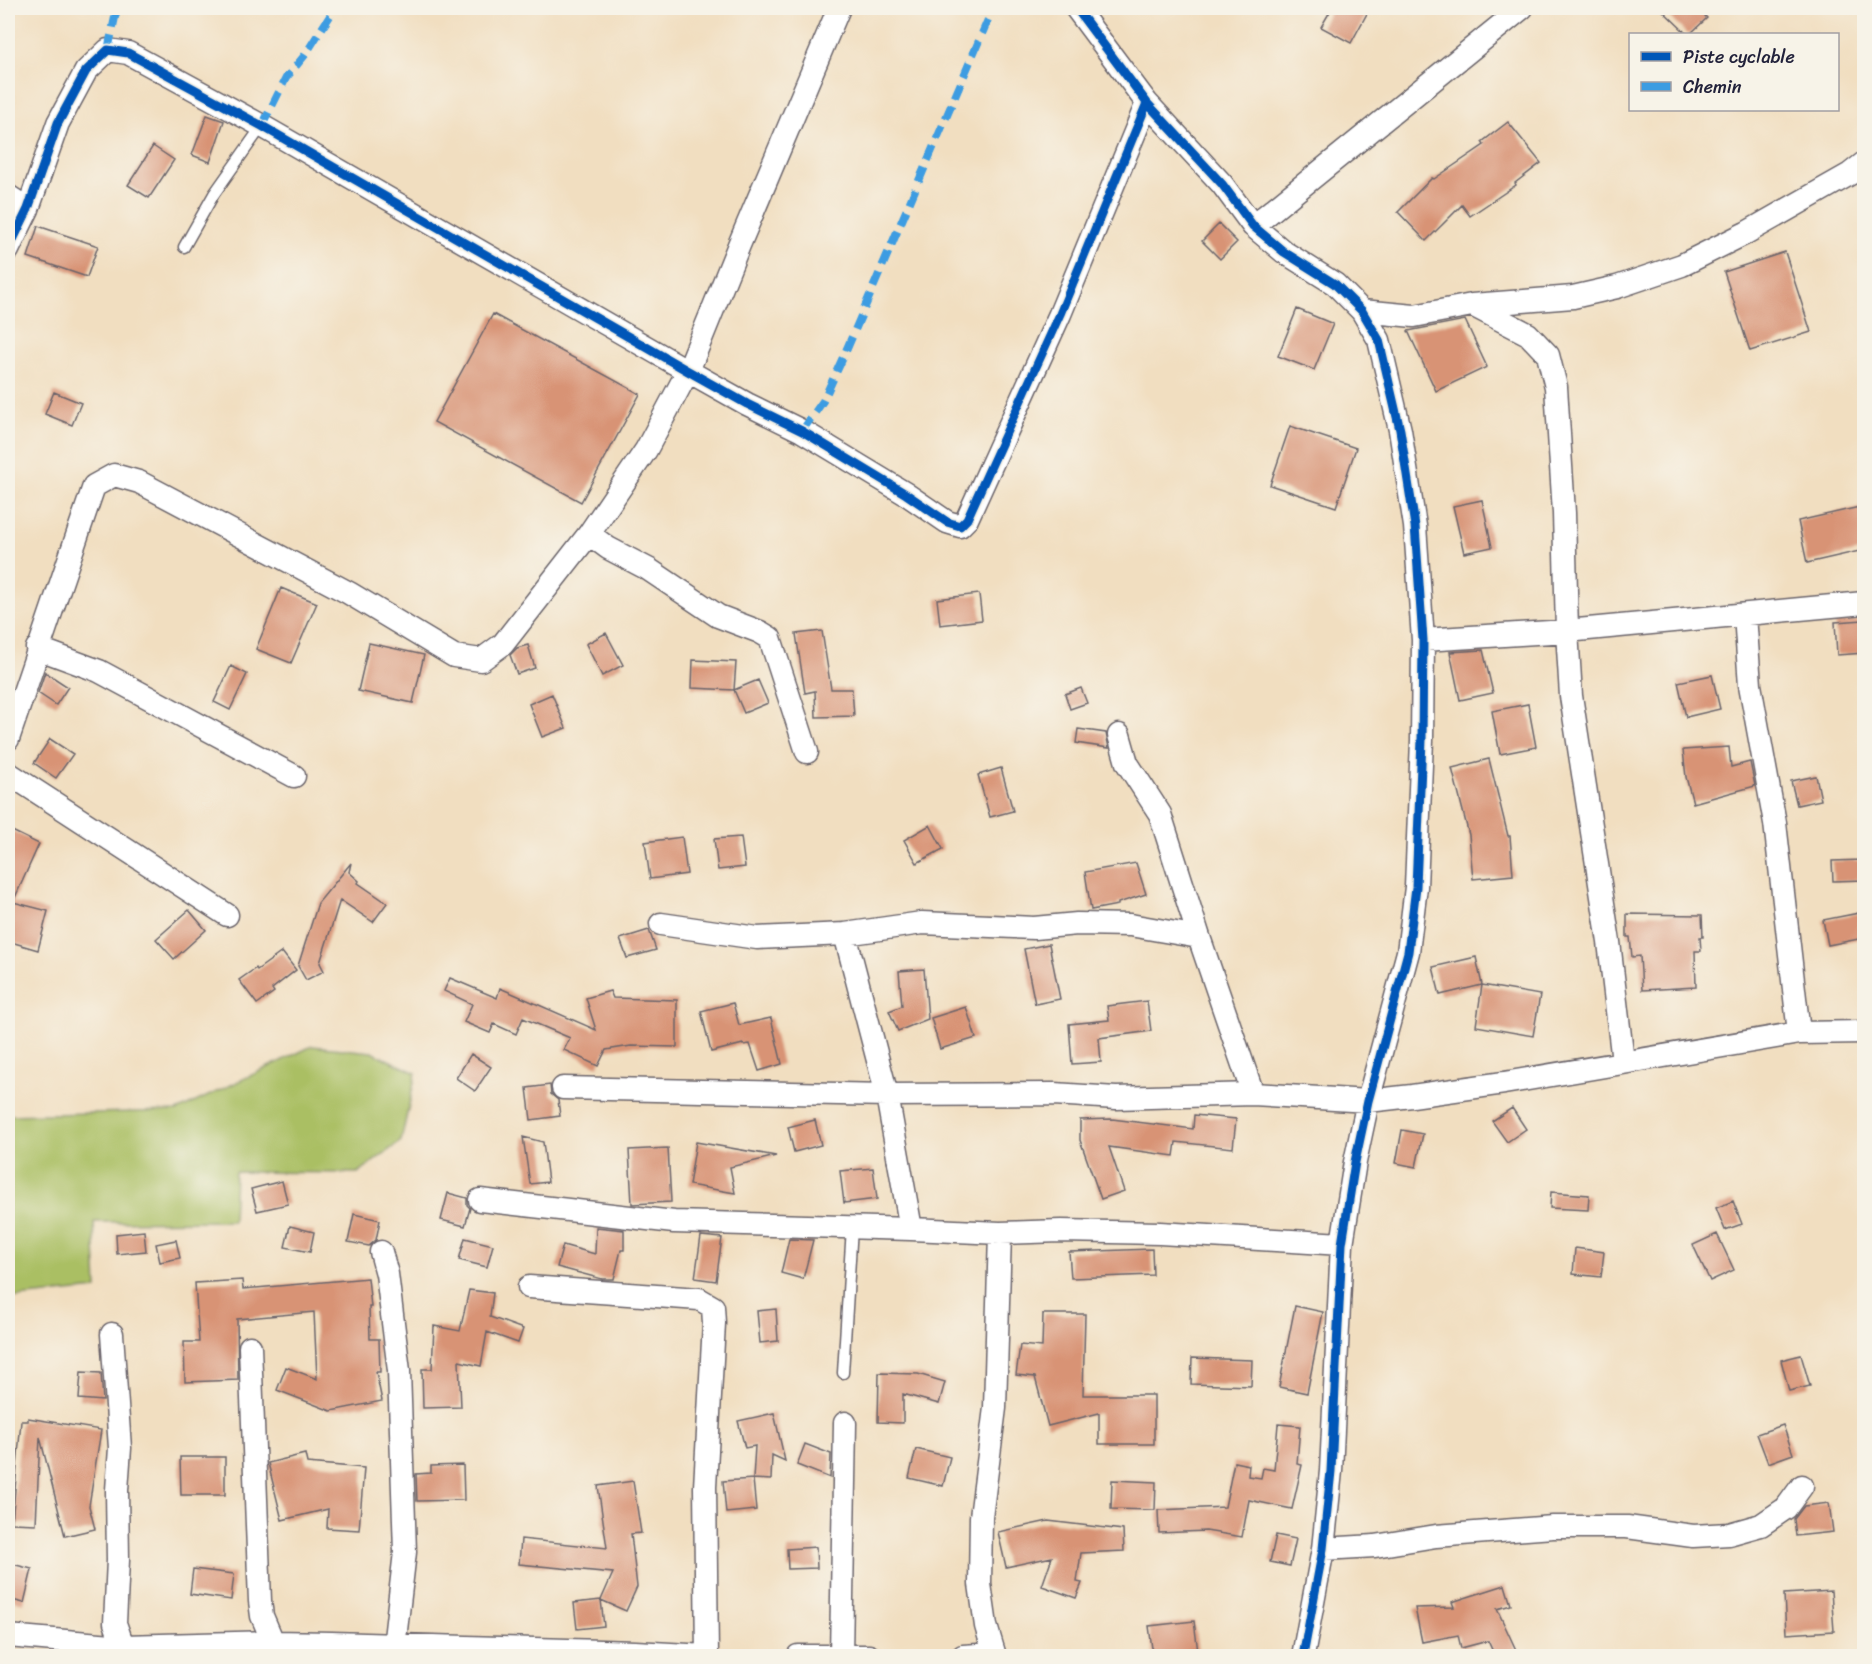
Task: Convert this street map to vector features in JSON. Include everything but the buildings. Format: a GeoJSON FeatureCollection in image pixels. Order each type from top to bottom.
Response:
{"type":"FeatureCollection","features":[{"type":"Feature","properties":{"kind":"street"},"geometry":{"type":"LineString","coordinates":[[8,739],[94,486],[114,475],[140,482],[339,588],[454,656],[481,660],[503,644],[589,534],[646,450],[688,372],[839,8]]}},
{"type":"Feature","properties":{"kind":"street"},"geometry":{"type":"LineString","coordinates":[[1076,8],[1147,103],[1222,184],[1253,226],[1284,252],[1335,284],[1362,311],[1379,340],[1400,430],[1415,526],[1423,640],[1422,751],[1416,887],[1408,952],[1368,1101],[1355,1162],[1342,1244],[1331,1472],[1323,1549],[1303,1656]]}},
{"type":"Feature","properties":{"kind":"street"},"geometry":{"type":"LineString","coordinates":[[1253,226],[1522,8]]}},
{"type":"Feature","properties":{"kind":"street"},"geometry":{"type":"LineString","coordinates":[[8,250],[28,209],[58,123],[86,70],[108,50],[128,53],[262,126],[688,372],[802,431],[906,494],[947,522],[960,526],[967,519],[1060,314],[1147,103]]}},
{"type":"Feature","properties":{"kind":"street"},"geometry":{"type":"LineString","coordinates":[[1362,311],[1414,316],[1472,305],[1573,297],[1617,287],[1682,265],[1746,233],[1864,164]]}},
{"type":"Feature","properties":{"kind":"street"},"geometry":{"type":"LineString","coordinates":[[8,196],[28,209]]}},
{"type":"Feature","properties":{"kind":"street"},"geometry":{"type":"LineString","coordinates":[[1472,305],[1528,334],[1548,355],[1556,387],[1564,513],[1571,696],[1609,942],[1623,1062]]}},
{"type":"Feature","properties":{"kind":"street"},"geometry":{"type":"LineString","coordinates":[[589,534],[608,548],[648,569],[718,616],[770,638],[807,752]]}},
{"type":"Feature","properties":{"kind":"street"},"geometry":{"type":"LineString","coordinates":[[1423,640],[1567,631],[1864,603]]}},
{"type":"Feature","properties":{"kind":"street"},"geometry":{"type":"LineString","coordinates":[[1745,615],[1750,685],[1775,823],[1799,1033]]}},
{"type":"Feature","properties":{"kind":"street"},"geometry":{"type":"LineString","coordinates":[[38,648],[99,671],[294,776]]}},
{"type":"Feature","properties":{"kind":"street"},"geometry":{"type":"LineString","coordinates":[[1119,735],[1127,763],[1160,814],[1253,1094]]}},
{"type":"Feature","properties":{"kind":"street"},"geometry":{"type":"LineString","coordinates":[[8,774],[226,915]]}},
{"type":"Feature","properties":{"kind":"street"},"geometry":{"type":"LineString","coordinates":[[661,924],[757,938],[845,934],[922,923],[1034,928],[1077,924],[1130,925],[1199,937]]}},
{"type":"Feature","properties":{"kind":"street"},"geometry":{"type":"LineString","coordinates":[[845,934],[887,1095],[911,1229]]}},
{"type":"Feature","properties":{"kind":"street"},"geometry":{"type":"LineString","coordinates":[[562,1088],[887,1095],[1054,1094],[1116,1098],[1253,1094],[1368,1101],[1504,1083],[1799,1033],[1864,1032]]}},
{"type":"Feature","properties":{"kind":"street"},"geometry":{"type":"LineString","coordinates":[[480,1200],[674,1222],[1000,1233],[1061,1231],[1160,1233],[1342,1244]]}},
{"type":"Feature","properties":{"kind":"street"},"geometry":{"type":"LineString","coordinates":[[963,1656],[995,1655],[986,1626],[980,1584],[981,1517],[995,1408],[1000,1233]]}},
{"type":"Feature","properties":{"kind":"street"},"geometry":{"type":"LineString","coordinates":[[381,1252],[387,1274],[399,1371],[402,1449],[405,1552],[393,1651]]}},
{"type":"Feature","properties":{"kind":"street"},"geometry":{"type":"LineString","coordinates":[[8,1636],[123,1646],[273,1642],[393,1651],[623,1652],[706,1656],[705,1487],[713,1307],[699,1299],[529,1287]]}},
{"type":"Feature","properties":{"kind":"street"},"geometry":{"type":"LineString","coordinates":[[112,1334],[120,1449],[117,1490],[118,1560],[115,1623],[123,1646]]}},
{"type":"Feature","properties":{"kind":"street"},"geometry":{"type":"LineString","coordinates":[[249,1347],[260,1601],[262,1616],[273,1642]]}},
{"type":"Feature","properties":{"kind":"street"},"geometry":{"type":"LineString","coordinates":[[842,1656],[846,1423]]}},
{"type":"Feature","properties":{"kind":"street"},"geometry":{"type":"LineString","coordinates":[[1323,1549],[1375,1546],[1436,1536],[1553,1527],[1627,1527],[1693,1536],[1729,1534],[1761,1525],[1786,1508],[1802,1486]]}},
{"type":"Feature","properties":{"kind":"street"},"geometry":{"type":"LineString","coordinates":[[798,1656],[869,1656]]}},
{"type":"Feature","properties":{"kind":"lane"},"geometry":{"type":"LineString","coordinates":[[184,247],[214,194],[262,126]]}},
{"type":"Feature","properties":{"kind":"lane"},"geometry":{"type":"LineString","coordinates":[[843,1373],[852,1227]]}},
{"type":"Feature","properties":{"kind":"green space"},"geometry":{"type":"Polygon","coordinates":[[[312,1046],[372,1052],[416,1073],[401,1141],[358,1173],[235,1172],[233,1221],[94,1222],[97,1289],[8,1298],[8,1115],[177,1111],[312,1046]]]}},
{"type":"Feature","properties":{"kind":"marked path"},"geometry":{"type":"LineString","coordinates":[[108,50],[117,8]]}},
{"type":"Feature","properties":{"kind":"marked path"},"geometry":{"type":"LineString","coordinates":[[262,126],[286,78],[305,55],[335,8]]}},
{"type":"Feature","properties":{"kind":"marked path"},"geometry":{"type":"LineString","coordinates":[[802,431],[823,401],[846,351],[993,8]]}},
{"type":"Feature","properties":{"kind":"cycle path"},"geometry":{"type":"LineString","coordinates":[[1076,8],[1147,103],[1222,184],[1253,226],[1284,252],[1335,284],[1362,311],[1379,340],[1400,430],[1415,526],[1423,640],[1422,740],[1416,887],[1408,952],[1368,1101],[1355,1162],[1342,1244],[1331,1471],[1323,1549],[1303,1656]]}},
{"type":"Feature","properties":{"kind":"cycle path"},"geometry":{"type":"LineString","coordinates":[[8,250],[28,209],[58,123],[86,71],[108,50],[128,53],[262,126],[688,371],[802,431],[906,494],[947,522],[960,526],[967,519],[1060,314],[1147,103]]}}]}
